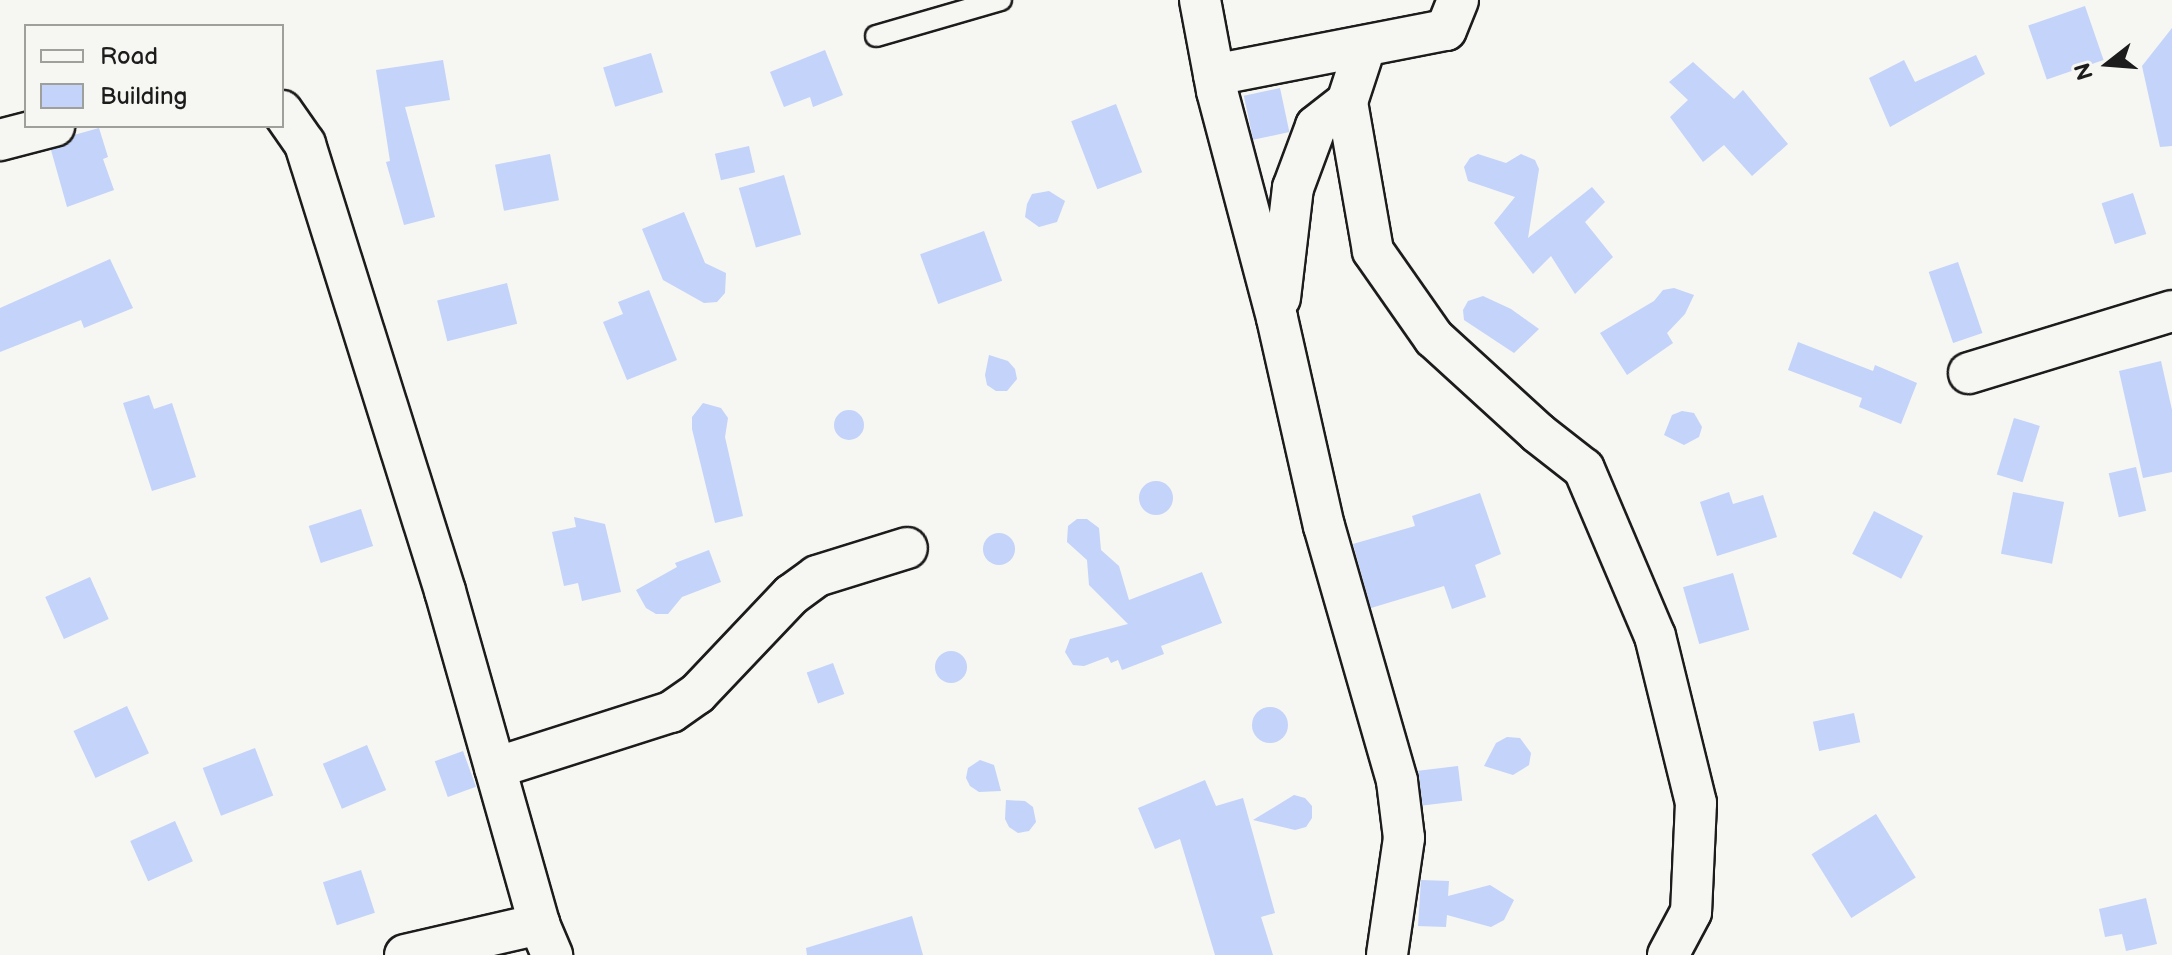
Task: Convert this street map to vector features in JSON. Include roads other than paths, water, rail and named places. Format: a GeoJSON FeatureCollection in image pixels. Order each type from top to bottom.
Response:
{"type":"FeatureCollection","features":[{"type":"Feature","properties":{"kind":"street"},"geometry":{"type":"LineString","coordinates":[[1200,0],[1214,75],[1277,318],[1324,526],[1397,781],[1404,838],[1387,955]]}},
{"type":"Feature","properties":{"kind":"street"},"geometry":{"type":"LineString","coordinates":[[1214,75],[1446,30],[1458,0]]}},
{"type":"Feature","properties":{"kind":"street"},"geometry":{"type":"LineString","coordinates":[[1365,47],[1347,102],[1373,251],[1434,338],[1538,433],[1584,469],[1655,636],[1696,803],[1691,912],[1668,955]]}},
{"type":"Feature","properties":{"kind":"street"},"geometry":{"type":"LineString","coordinates":[[1277,318],[1293,188],[1316,126],[1347,102]]}},
{"type":"Feature","properties":{"kind":"street"},"geometry":{"type":"LineString","coordinates":[[284,114],[305,144],[445,591],[546,939],[405,955]]}},
{"type":"Feature","properties":{"kind":"street"},"geometry":{"type":"LineString","coordinates":[[0,140],[46,128]]}},
{"type":"Feature","properties":{"kind":"street"},"geometry":{"type":"LineString","coordinates":[[1969,373],[2172,311]]}},
{"type":"Feature","properties":{"kind":"street"},"geometry":{"type":"LineString","coordinates":[[495,768],[671,712],[697,694],[791,595],[817,576],[907,548]]}},
{"type":"Feature","properties":{"kind":"lane"},"geometry":{"type":"LineString","coordinates":[[876,36],[1001,0]]}}]}
